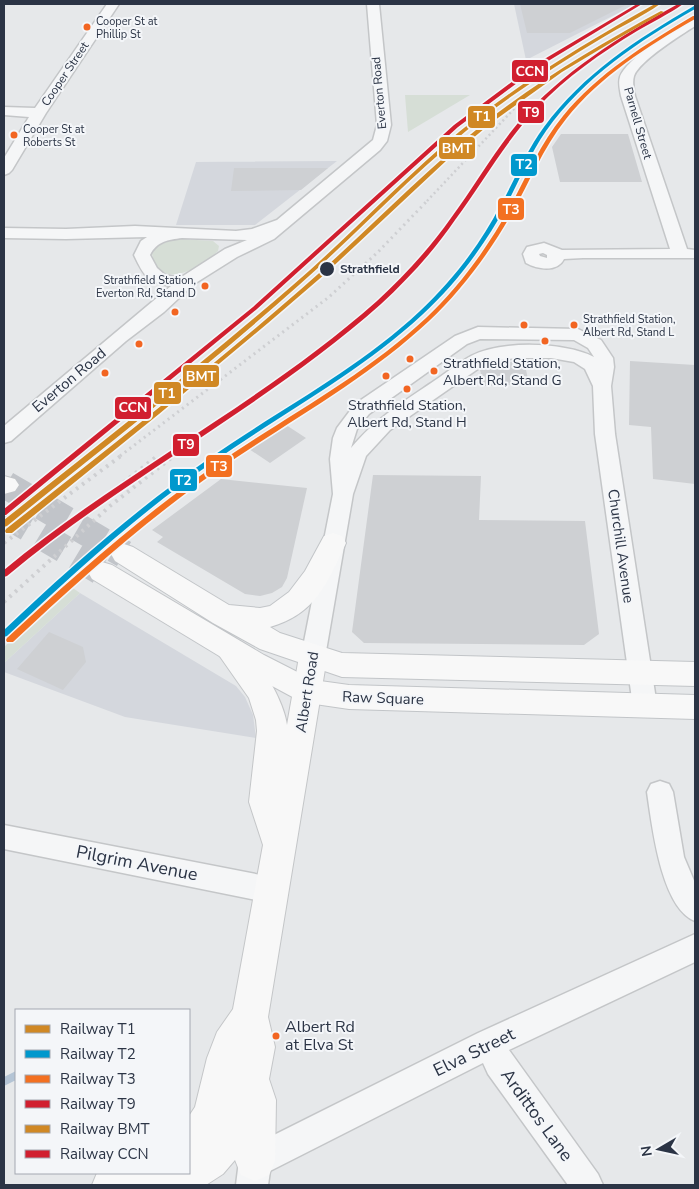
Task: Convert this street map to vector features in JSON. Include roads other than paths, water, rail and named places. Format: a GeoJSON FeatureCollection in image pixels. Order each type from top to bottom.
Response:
{"type":"FeatureCollection","features":[{"type":"Feature","properties":{"kind":"main road"},"geometry":{"type":"LineString","coordinates":[[223,615],[264,618],[288,610],[298,601],[318,575],[333,543]]}},
{"type":"Feature","properties":{"kind":"main road","name":"Raw Square"},"geometry":{"type":"LineString","coordinates":[[124,554],[223,615],[270,641],[313,657],[342,665],[695,674]]}},
{"type":"Feature","properties":{"kind":"main road","name":"Raw Square"},"geometry":{"type":"LineString","coordinates":[[102,572],[228,648],[308,691],[349,697],[695,707]]}},
{"type":"Feature","properties":{"kind":"main road"},"geometry":{"type":"LineString","coordinates":[[228,648],[253,678],[269,710],[273,742],[265,796],[268,818],[280,845]]}},
{"type":"Feature","properties":{"kind":"main road","name":"Albert Road"},"geometry":{"type":"LineString","coordinates":[[271,890],[313,657]]}},
{"type":"Feature","properties":{"kind":"main road"},"geometry":{"type":"LineString","coordinates":[[190,1172],[208,1160],[228,1139],[242,1114],[257,1047],[250,1017],[271,890]]}},
{"type":"Feature","properties":{"kind":"main road"},"geometry":{"type":"LineString","coordinates":[[190,1142],[206,1124],[214,1108],[220,1076],[230,1044],[250,1017]]}},
{"type":"Feature","properties":{"kind":"main road"},"geometry":{"type":"LineString","coordinates":[[250,1079],[257,1100],[254,1173]]}},
{"type":"Feature","properties":{"kind":"main road"},"geometry":{"type":"LineString","coordinates":[[112,1185],[126,1174]]}},
{"type":"Feature","properties":{"kind":"main road"},"geometry":{"type":"LineString","coordinates":[[164,1185],[188,1174]]}},
{"type":"Feature","properties":{"kind":"street"},"geometry":{"type":"LineString","coordinates":[[107,4],[112,4]]}},
{"type":"Feature","properties":{"kind":"street","name":"Cooper Street"},"geometry":{"type":"LineString","coordinates":[[4,170],[38,113],[112,4]]}},
{"type":"Feature","properties":{"kind":"street","name":"Everton Road"},"geometry":{"type":"LineString","coordinates":[[4,436],[134,325],[166,301],[188,280],[231,253],[268,236],[380,141],[384,126],[373,4]]}},
{"type":"Feature","properties":{"kind":"street","name":"Parnell Street"},"geometry":{"type":"LineString","coordinates":[[687,254],[628,96],[626,80],[633,68],[660,44],[695,21]]}},
{"type":"Feature","properties":{"kind":"street"},"geometry":{"type":"LineString","coordinates":[[4,111],[38,113]]}},
{"type":"Feature","properties":{"kind":"street"},"geometry":{"type":"LineString","coordinates":[[4,233],[66,234],[120,231],[222,236],[258,233],[280,224]]}},
{"type":"Feature","properties":{"kind":"street"},"geometry":{"type":"LineString","coordinates":[[66,234],[115,243],[142,256],[150,271],[159,279],[175,282],[188,280]]}},
{"type":"Feature","properties":{"kind":"street"},"geometry":{"type":"LineString","coordinates":[[142,256],[148,243],[159,237],[173,234]]}},
{"type":"Feature","properties":{"kind":"street"},"geometry":{"type":"LineString","coordinates":[[222,236],[232,245],[231,253]]}},
{"type":"Feature","properties":{"kind":"street"},"geometry":{"type":"LineString","coordinates":[[557,255],[584,253],[687,254]]}},
{"type":"Feature","properties":{"kind":"street"},"geometry":{"type":"LineString","coordinates":[[134,325],[152,304],[159,279]]}},
{"type":"Feature","properties":{"kind":"street","name":"Churchill Avenue"},"geometry":{"type":"LineString","coordinates":[[461,340],[483,333],[578,335],[596,344],[601,350],[605,367],[602,386],[605,434],[644,706]]}},
{"type":"Feature","properties":{"kind":"street"},"geometry":{"type":"LineString","coordinates":[[461,340],[486,356],[506,352],[569,354],[588,362],[594,368],[602,386]]}},
{"type":"Feature","properties":{"kind":"street","name":"Albert Road"},"geometry":{"type":"LineString","coordinates":[[343,494],[340,453],[345,429],[352,418],[461,340]]}},
{"type":"Feature","properties":{"kind":"street","name":"Albert Road"},"geometry":{"type":"LineString","coordinates":[[313,657],[343,494],[357,454],[373,434],[486,356]]}},
{"type":"Feature","properties":{"kind":"street"},"geometry":{"type":"LineString","coordinates":[[660,792],[671,857],[680,883],[695,908]]}},
{"type":"Feature","properties":{"kind":"street","name":"Pilgrim Avenue"},"geometry":{"type":"LineString","coordinates":[[4,837],[271,890]]}},
{"type":"Feature","properties":{"kind":"street","name":"Elva Street"},"geometry":{"type":"LineString","coordinates":[[254,1173],[489,1044],[695,948]]}},
{"type":"Feature","properties":{"kind":"street","name":"Ardittos Lane"},"geometry":{"type":"LineString","coordinates":[[489,1044],[499,1062],[587,1185]]}},
{"type":"Feature","properties":{"kind":"waterway"},"geometry":{"type":"LineString","coordinates":[[4,1082],[15,1076]]}},
{"type":"Feature","properties":{"kind":"tunnel"},"geometry":{"type":"LineString","coordinates":[[6,485],[124,554]]}},
{"type":"Feature","properties":{"kind":"tunnel"},"geometry":{"type":"LineString","coordinates":[[4,513],[102,572]]}},
{"type":"Feature","properties":{"kind":"railway"},"geometry":{"type":"LineString","coordinates":[[427,201],[529,93]]}},
{"type":"Feature","properties":{"kind":"railway"},"geometry":{"type":"LineString","coordinates":[[120,456],[329,297],[378,252],[428,200]]}},
{"type":"Feature","properties":{"kind":"railway"},"geometry":{"type":"LineString","coordinates":[[174,456],[210,427]]}},
{"type":"Feature","properties":{"kind":"railway"},"geometry":{"type":"LineString","coordinates":[[4,543],[122,455]]}},
{"type":"Feature","properties":{"kind":"railway"},"geometry":{"type":"LineString","coordinates":[[4,602],[110,506],[175,455]]}},
{"type":"Feature","properties":{"kind":"railway"},"geometry":{"type":"LineString","coordinates":[[100,501],[156,457]]}},
{"type":"Feature","properties":{"kind":"rail line","name":"CCN"},"geometry":{"type":"LineString","coordinates":[[4,513],[255,308],[456,126],[538,65],[640,4]]}},
{"type":"Feature","properties":{"kind":"rail line","name":"T1"},"geometry":{"type":"LineString","coordinates":[[4,524],[152,406],[261,315],[461,133],[508,97],[556,64],[658,4]]}},
{"type":"Feature","properties":{"kind":"rail line","name":"T9"},"geometry":{"type":"LineString","coordinates":[[4,574],[72,522],[263,392],[350,327],[378,303],[427,253],[453,220],[511,135],[537,105],[595,56],[681,4]]}},
{"type":"Feature","properties":{"kind":"rail line","name":"T2"},"geometry":{"type":"LineString","coordinates":[[4,634],[79,565],[157,500],[211,460],[346,373],[421,313],[455,277],[485,237],[539,138],[560,110],[594,75],[613,60],[653,32],[695,7]]}},
{"type":"Feature","properties":{"kind":"rail line","name":"BMT"},"geometry":{"type":"LineString","coordinates":[[9,531],[266,322],[445,159],[489,122],[561,71],[662,12]]}},
{"type":"Feature","properties":{"kind":"rail line","name":"T3"},"geometry":{"type":"LineString","coordinates":[[10,640],[84,572],[162,508],[216,468],[352,380],[404,341],[440,307],[472,270],[508,215],[551,136],[581,99],[635,54],[695,17]]}},
{"type":"Feature","properties":{"kind":"place","name":"Cooper St at Phillip St"},"geometry":{"type":"Point","coordinates":[87,27]}},
{"type":"Feature","properties":{"kind":"place","name":"Cooper St at Roberts St"},"geometry":{"type":"Point","coordinates":[14,135]}},
{"type":"Feature","properties":{"kind":"place","name":"Strathfield"},"geometry":{"type":"Point","coordinates":[327,269]}},
{"type":"Feature","properties":{"kind":"place","name":"Strathfield Station, Everton Rd, Stand D"},"geometry":{"type":"Point","coordinates":[205,286]}},
{"type":"Feature","properties":{"kind":"place","name":"Strathfield Station, Albert Rd, Stand L"},"geometry":{"type":"Point","coordinates":[574,325]}},
{"type":"Feature","properties":{"kind":"place","name":"Strathfield Station, Albert Rd, Stand G"},"geometry":{"type":"Point","coordinates":[434,371]}},
{"type":"Feature","properties":{"kind":"place","name":"Strathfield Station, Albert Rd, Stand H"},"geometry":{"type":"Point","coordinates":[407,389]}},
{"type":"Feature","properties":{"kind":"place","name":"Albert Rd at Elva St"},"geometry":{"type":"Point","coordinates":[276,1036]}}]}
